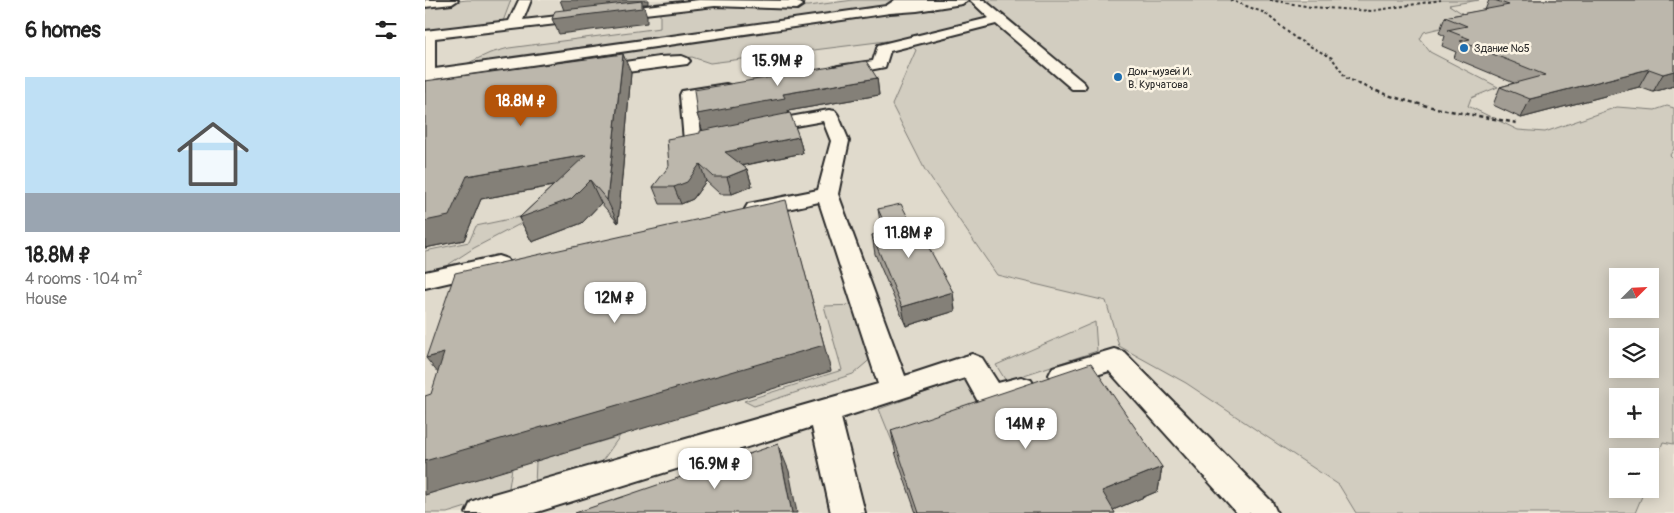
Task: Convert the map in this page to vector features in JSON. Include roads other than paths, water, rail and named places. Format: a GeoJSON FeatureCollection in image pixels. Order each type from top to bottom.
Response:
{"type":"FeatureCollection","features":[{"type":"Feature","properties":{"kind":"lane"},"geometry":{"type":"LineString","coordinates":[[425,3],[452,0]]}},
{"type":"Feature","properties":{"kind":"lane"},"geometry":{"type":"LineString","coordinates":[[514,26],[525,0]]}},
{"type":"Feature","properties":{"kind":"lane"},"geometry":{"type":"LineString","coordinates":[[787,3],[715,2],[427,35],[428,88],[896,4],[913,10],[930,2],[962,0]]}},
{"type":"Feature","properties":{"kind":"lane"},"geometry":{"type":"LineString","coordinates":[[976,0],[1078,86]]}},
{"type":"Feature","properties":{"kind":"lane"},"geometry":{"type":"LineString","coordinates":[[823,73],[880,64],[883,48],[999,19]]}},
{"type":"Feature","properties":{"kind":"lane"},"geometry":{"type":"LineString","coordinates":[[581,73],[659,62],[681,61]]}},
{"type":"Feature","properties":{"kind":"lane"},"geometry":{"type":"LineString","coordinates":[[731,133],[693,141],[688,95],[745,86]]}},
{"type":"Feature","properties":{"kind":"lane"},"geometry":{"type":"LineString","coordinates":[[751,130],[829,114],[840,141],[827,194],[895,390]]}},
{"type":"Feature","properties":{"kind":"lane"},"geometry":{"type":"LineString","coordinates":[[739,212],[827,194]]}},
{"type":"Feature","properties":{"kind":"lane"},"geometry":{"type":"LineString","coordinates":[[426,281],[515,260]]}},
{"type":"Feature","properties":{"kind":"lane"},"geometry":{"type":"LineString","coordinates":[[483,513],[895,390],[972,365],[991,397],[1114,359],[1260,513]]}},
{"type":"Feature","properties":{"kind":"lane"},"geometry":{"type":"LineString","coordinates":[[824,411],[848,513]]}},
{"type":"Feature","properties":{"kind":"place","name":"Здание №5"},"geometry":{"type":"Point","coordinates":[1464,48]}},
{"type":"Feature","properties":{"kind":"place","name":"Дом-музей И. В. Курчатова"},"geometry":{"type":"Point","coordinates":[1118,77]}}]}
